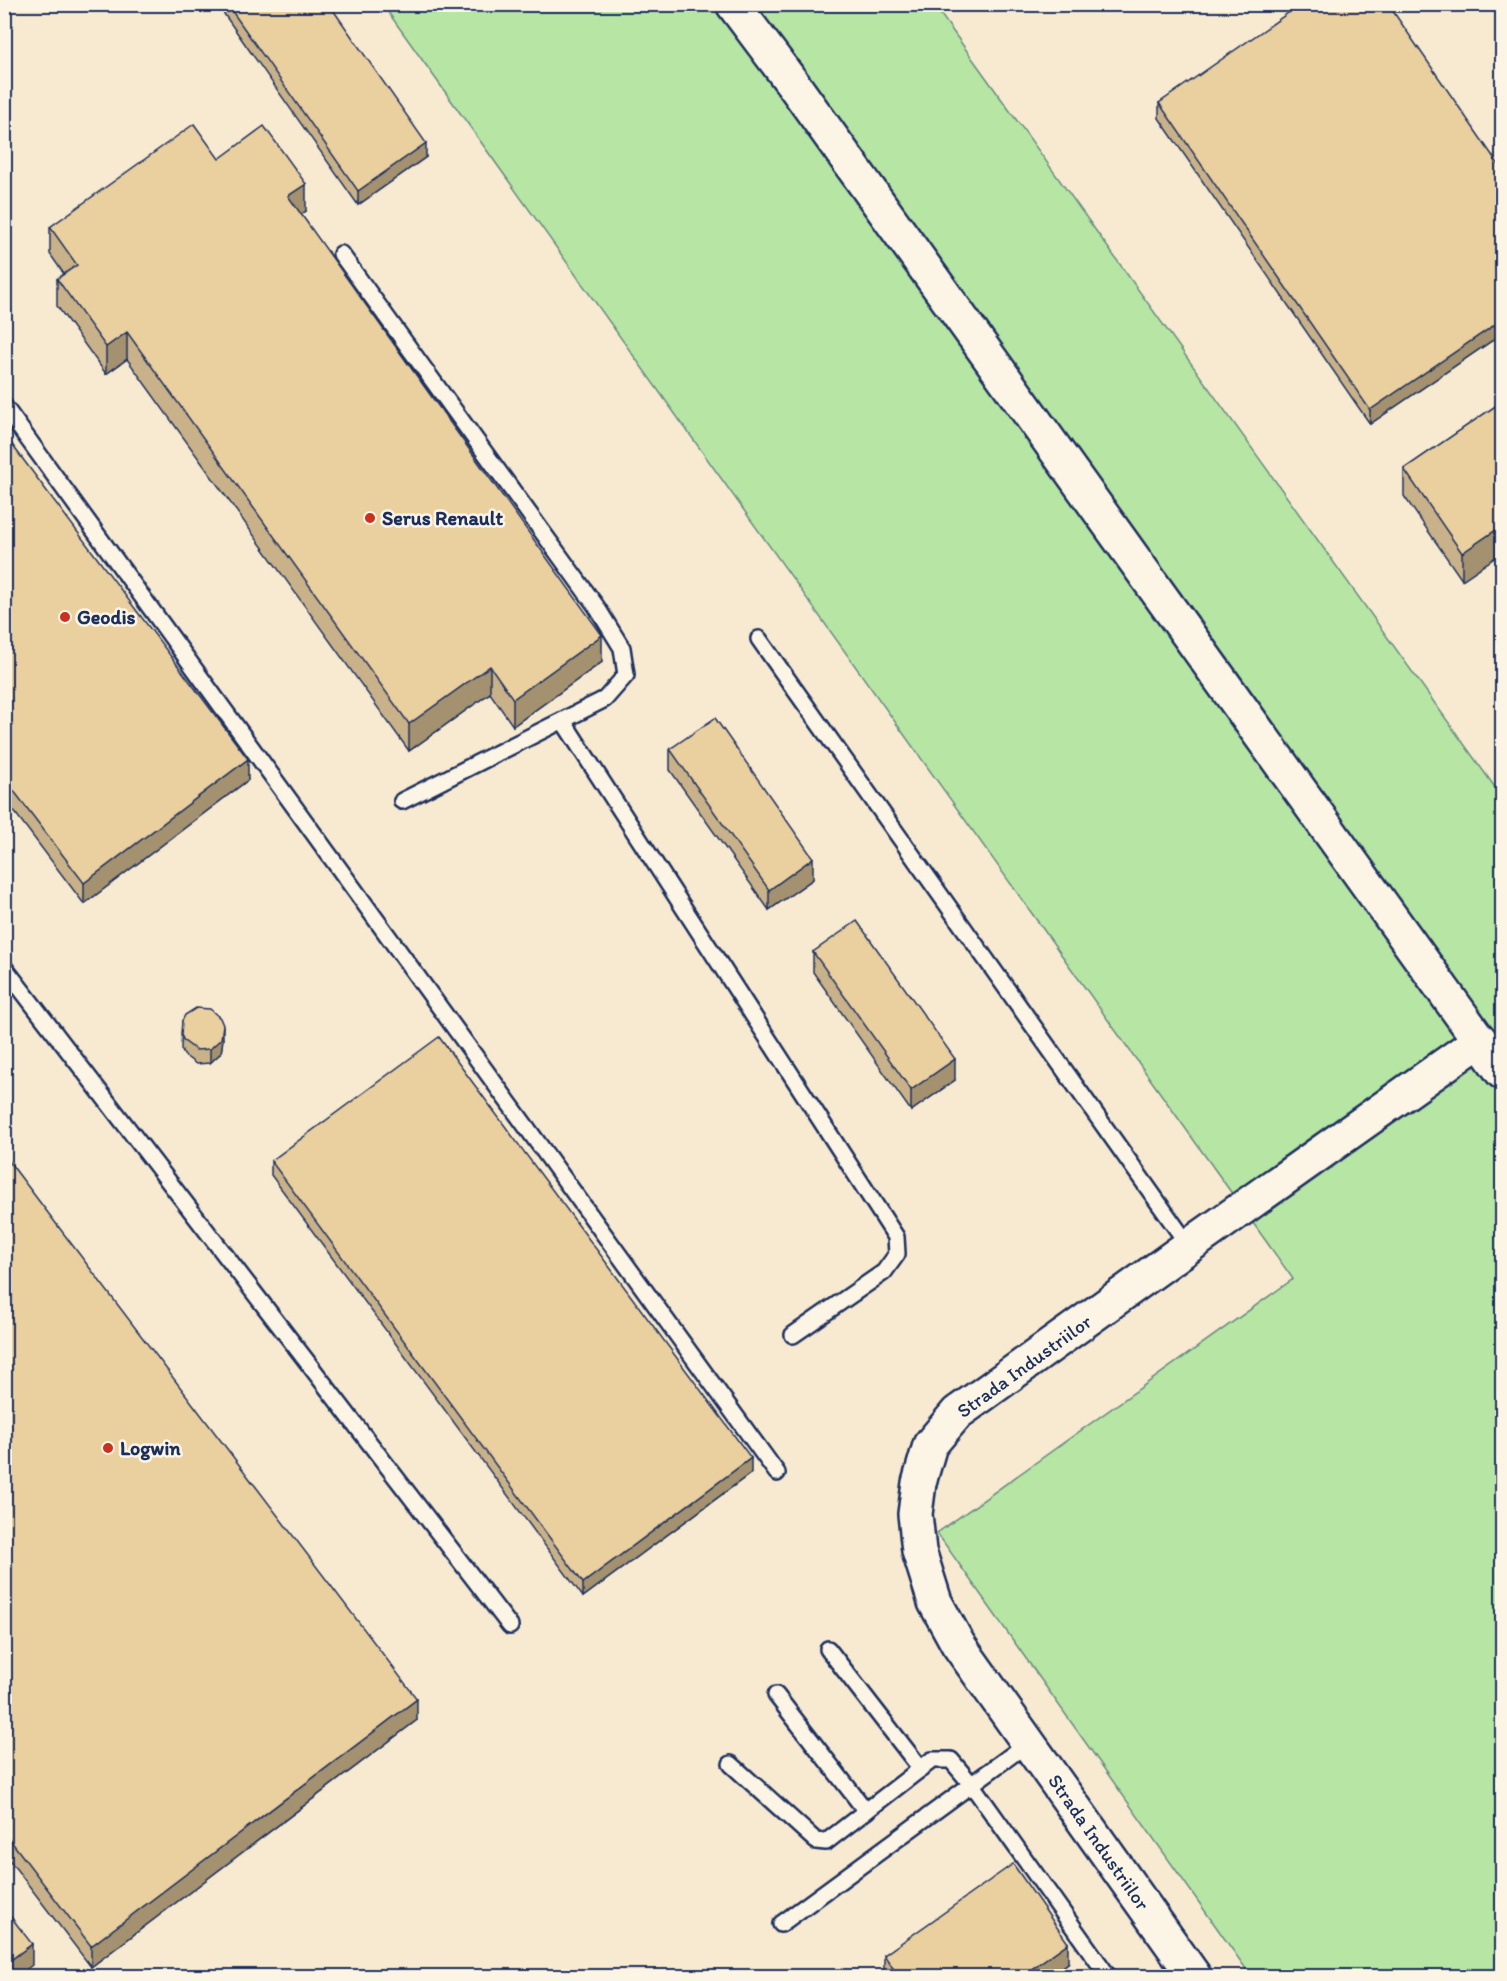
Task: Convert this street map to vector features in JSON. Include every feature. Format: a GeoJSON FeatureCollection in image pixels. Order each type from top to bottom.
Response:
{"type":"FeatureCollection","features":[{"type":"Feature","properties":{"kind":"street"},"geometry":{"type":"LineString","coordinates":[[733,4],[817,117],[1503,1072]]}},
{"type":"Feature","properties":{"kind":"street","name":"Strada Industriilor"},"geometry":{"type":"LineString","coordinates":[[1194,1977],[958,1644],[935,1602],[919,1551],[915,1515],[919,1483],[930,1445],[957,1413],[1480,1040]]}},
{"type":"Feature","properties":{"kind":"lane"},"geometry":{"type":"LineString","coordinates":[[341,254],[596,606],[621,648],[626,675],[605,699],[402,801]]}},
{"type":"Feature","properties":{"kind":"lane"},"geometry":{"type":"LineString","coordinates":[[4,406],[777,1473]]}},
{"type":"Feature","properties":{"kind":"lane"},"geometry":{"type":"LineString","coordinates":[[759,639],[1189,1246]]}},
{"type":"Feature","properties":{"kind":"lane"},"geometry":{"type":"LineString","coordinates":[[563,721],[896,1237],[897,1254],[884,1272],[793,1335]]}},
{"type":"Feature","properties":{"kind":"lane"},"geometry":{"type":"LineString","coordinates":[[4,967],[510,1626]]}},
{"type":"Feature","properties":{"kind":"lane"},"geometry":{"type":"LineString","coordinates":[[828,1649],[921,1769]]}},
{"type":"Feature","properties":{"kind":"lane"},"geometry":{"type":"LineString","coordinates":[[776,1695],[866,1811]]}},
{"type":"Feature","properties":{"kind":"lane"},"geometry":{"type":"LineString","coordinates":[[782,1924],[1028,1743]]}},
{"type":"Feature","properties":{"kind":"lane"},"geometry":{"type":"LineString","coordinates":[[731,1764],[816,1841],[826,1842],[932,1760],[951,1760],[972,1785],[1108,1977]]}},
{"type":"Feature","properties":{"kind":"shaded area"},"geometry":{"type":"Polygon","coordinates":[[[5,5],[1502,5],[1502,1131],[937,1533],[1251,1976],[5,1976],[5,5]]]}},
{"type":"Feature","properties":{"kind":"green space"},"geometry":{"type":"Polygon","coordinates":[[[383,5],[934,5],[1502,797],[1502,1976],[1251,1976],[937,1533],[1293,1279],[383,5]]]}},
{"type":"Feature","properties":{"kind":"building"},"geometry":{"type":"Polygon","coordinates":[[[227,4],[329,4],[426,143],[358,191],[227,4]]]}},
{"type":"Feature","properties":{"kind":"building"},"geometry":{"type":"Polygon","coordinates":[[[1301,4],[1388,4],[1503,171],[1503,319],[1370,410],[1159,103],[1301,4]]]}},
{"type":"Feature","properties":{"kind":"building","name":"Serus Renault"},"geometry":{"type":"Polygon","coordinates":[[[194,124],[219,159],[264,126],[306,184],[288,196],[602,635],[513,699],[490,666],[409,724],[127,332],[106,347],[57,279],[77,265],[50,227],[194,124]]]}},
{"type":"Feature","properties":{"kind":"building"},"geometry":{"type":"Polygon","coordinates":[[[1503,401],[1503,525],[1462,553],[1404,469],[1503,401]]]}},
{"type":"Feature","properties":{"kind":"building","name":"Geodis"},"geometry":{"type":"Polygon","coordinates":[[[4,434],[248,759],[84,883],[4,778],[4,434]]]}},
{"type":"Feature","properties":{"kind":"building"},"geometry":{"type":"Polygon","coordinates":[[[715,718],[813,858],[769,890],[670,749],[715,718]]]}},
{"type":"Feature","properties":{"kind":"building"},"geometry":{"type":"Polygon","coordinates":[[[857,921],[955,1059],[911,1090],[813,952],[857,921]]]}},
{"type":"Feature","properties":{"kind":"building"},"geometry":{"type":"Polygon","coordinates":[[[196,1008],[210,1009],[220,1018],[223,1025],[221,1039],[210,1049],[196,1050],[184,1041],[181,1035],[185,1015],[196,1008]]]}},
{"type":"Feature","properties":{"kind":"building"},"geometry":{"type":"Polygon","coordinates":[[[439,1037],[751,1458],[583,1583],[271,1161],[439,1037]]]}},
{"type":"Feature","properties":{"kind":"building","name":"Logwin"},"geometry":{"type":"Polygon","coordinates":[[[4,1155],[417,1699],[91,1946],[4,1832],[4,1155]]]}},
{"type":"Feature","properties":{"kind":"building"},"geometry":{"type":"Polygon","coordinates":[[[1013,1864],[1068,1943],[1020,1977],[899,1977],[884,1955],[1013,1864]]]}},
{"type":"Feature","properties":{"kind":"building"},"geometry":{"type":"Polygon","coordinates":[[[4,1908],[32,1944],[4,1965],[4,1908]]]}},
{"type":"Feature","properties":{"kind":"place","name":"Serus Renault"},"geometry":{"type":"Point","coordinates":[370,518]}},
{"type":"Feature","properties":{"kind":"place","name":"Geodis"},"geometry":{"type":"Point","coordinates":[65,617]}},
{"type":"Feature","properties":{"kind":"place","name":"Logwin"},"geometry":{"type":"Point","coordinates":[108,1448]}}]}
